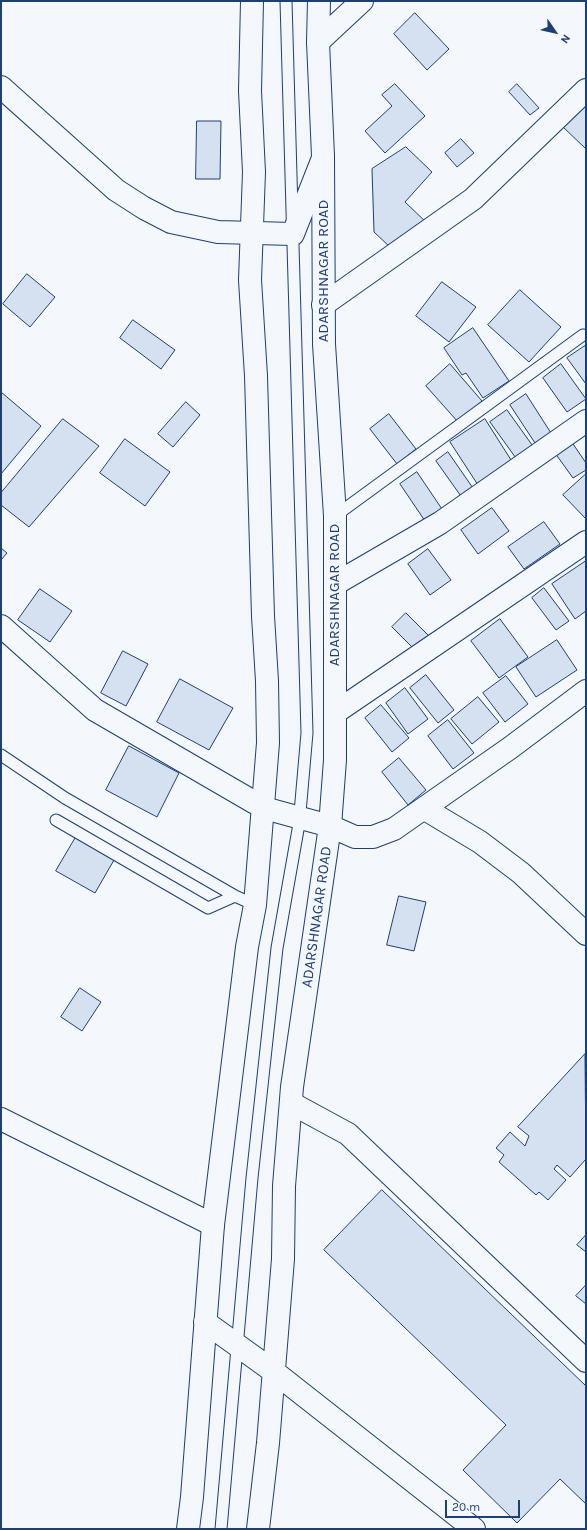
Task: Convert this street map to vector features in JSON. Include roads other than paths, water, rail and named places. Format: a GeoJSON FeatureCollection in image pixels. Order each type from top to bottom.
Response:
{"type":"FeatureCollection","features":[{"type":"Feature","properties":{"kind":"main road"},"geometry":{"type":"LineString","coordinates":[[188,1529],[192,1497],[213,1225],[247,947],[255,905],[264,808],[268,743],[256,376],[250,280],[253,232],[254,172],[250,91],[252,1]]}},
{"type":"Feature","properties":{"kind":"main road","name":"ADARSHNAGAR ROAD"},"geometry":{"type":"LineString","coordinates":[[258,1529],[268,1443],[283,1259],[284,1186],[291,1103],[315,938],[320,887],[330,826],[335,760],[334,516],[324,344],[323,156],[318,42],[319,1]]}},
{"type":"Feature","properties":{"kind":"main road"},"geometry":{"type":"LineString","coordinates":[[318,42],[362,1]]}},
{"type":"Feature","properties":{"kind":"main road"},"geometry":{"type":"LineString","coordinates":[[1,87],[116,190],[144,208],[172,222],[218,232],[293,234],[323,156]]}},
{"type":"Feature","properties":{"kind":"main road"},"geometry":{"type":"LineString","coordinates":[[324,305],[473,199],[586,90]]}},
{"type":"Feature","properties":{"kind":"main road"},"geometry":{"type":"LineString","coordinates":[[335,584],[440,523],[586,421]]}},
{"type":"Feature","properties":{"kind":"main road"},"geometry":{"type":"LineString","coordinates":[[336,712],[586,542]]}},
{"type":"Feature","properties":{"kind":"main road"},"geometry":{"type":"LineString","coordinates":[[1,626],[95,710],[264,808],[330,826],[355,837],[373,837],[394,829],[425,809],[586,691]]}},
{"type":"Feature","properties":{"kind":"main road"},"geometry":{"type":"LineString","coordinates":[[425,809],[480,842],[521,873],[586,934]]}},
{"type":"Feature","properties":{"kind":"main road"},"geometry":{"type":"LineString","coordinates":[[291,1103],[348,1134],[586,1361]]}},
{"type":"Feature","properties":{"kind":"main road"},"geometry":{"type":"LineString","coordinates":[[1,1119],[213,1225]]}},
{"type":"Feature","properties":{"kind":"main road"},"geometry":{"type":"LineString","coordinates":[[205,1322],[274,1371],[474,1529]]}},
{"type":"Feature","properties":{"kind":"lane"},"geometry":{"type":"LineString","coordinates":[[221,1529],[252,1178],[277,948],[299,818],[308,733],[286,1]]}},
{"type":"Feature","properties":{"kind":"lane"},"geometry":{"type":"LineString","coordinates":[[334,516],[583,335]]}},
{"type":"Feature","properties":{"kind":"lane"},"geometry":{"type":"LineString","coordinates":[[1,756],[65,798],[235,896],[255,905]]}},
{"type":"Feature","properties":{"kind":"lane"},"geometry":{"type":"LineString","coordinates":[[56,820],[208,908],[235,896]]}}]}
